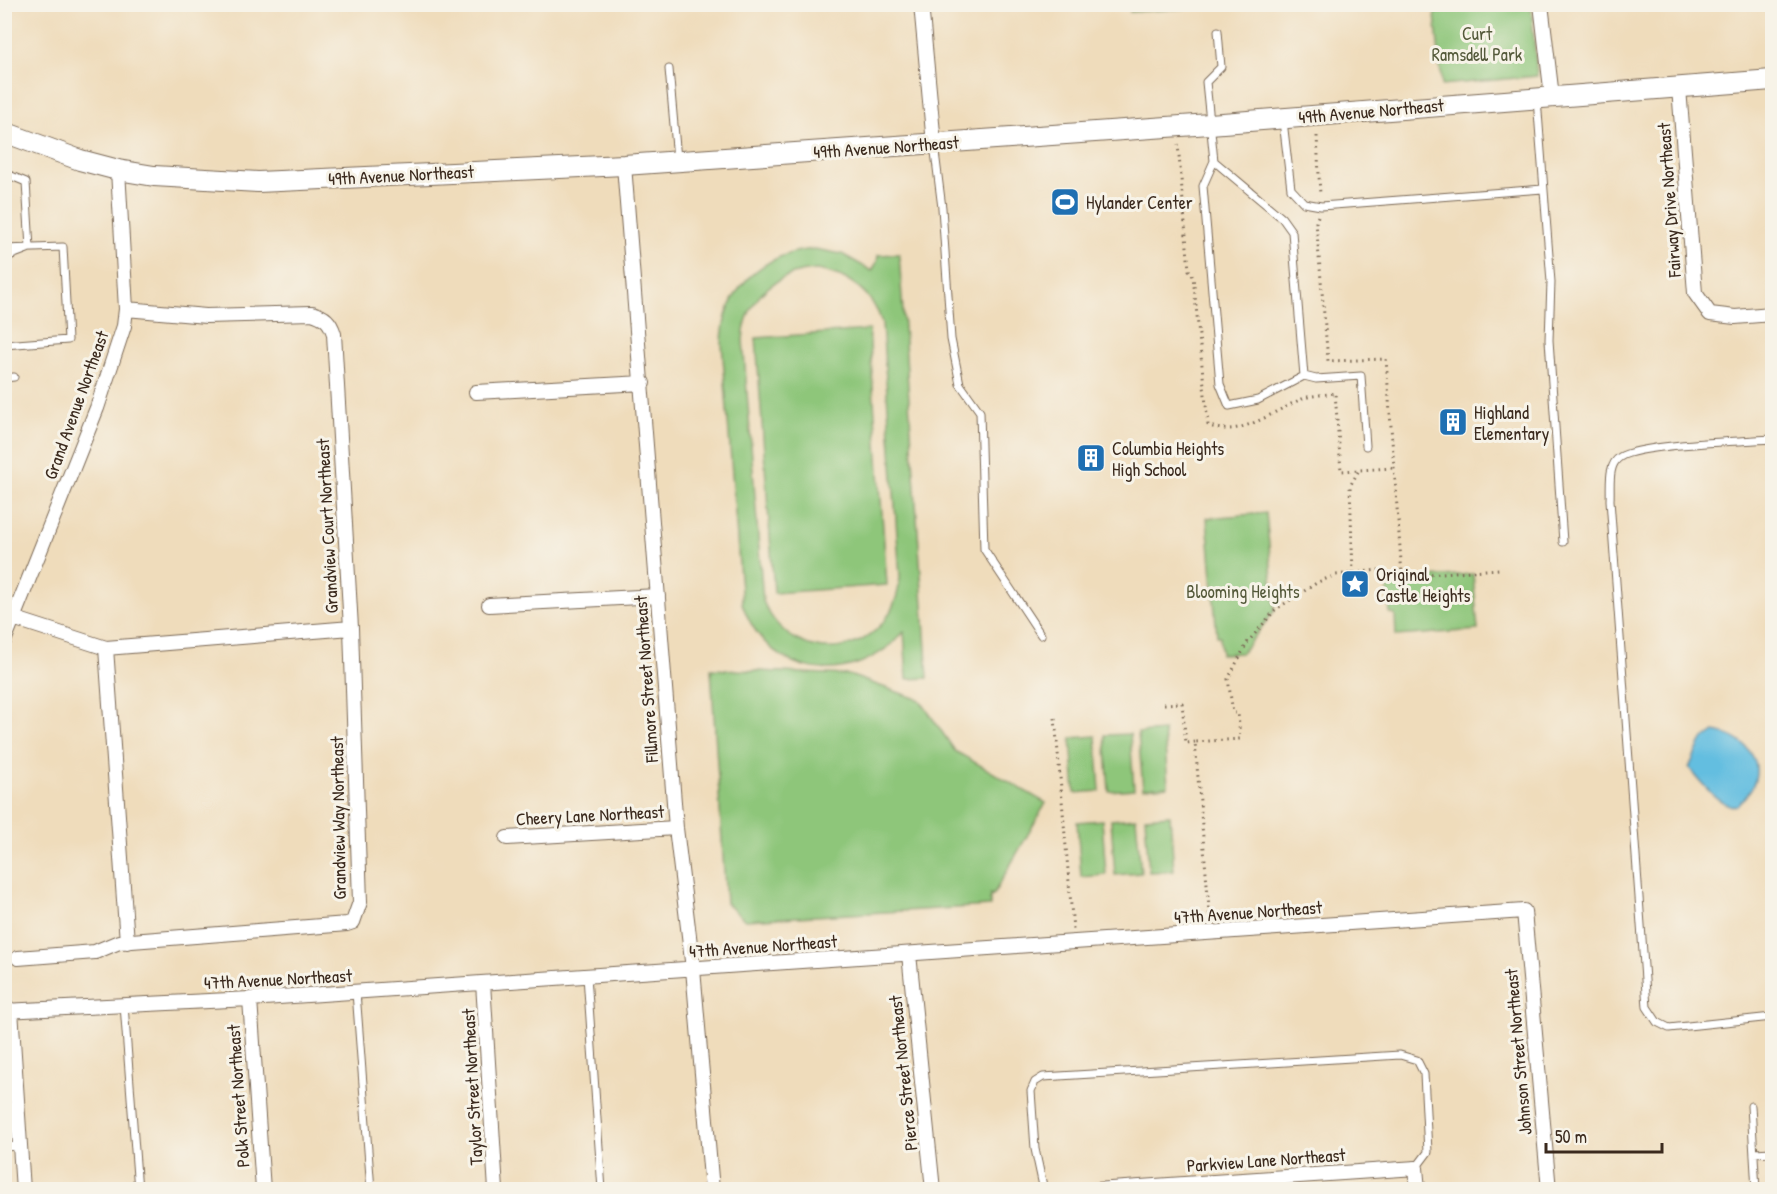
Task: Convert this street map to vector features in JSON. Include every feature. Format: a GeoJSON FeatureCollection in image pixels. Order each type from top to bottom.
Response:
{"type":"FeatureCollection","features":[{"type":"Feature","properties":{"kind":"street"},"geometry":{"type":"LineString","coordinates":[[921,4],[934,144]]}},
{"type":"Feature","properties":{"kind":"street"},"geometry":{"type":"LineString","coordinates":[[1541,4],[1544,98]]}},
{"type":"Feature","properties":{"kind":"street","name":"49th Avenue Northeast"},"geometry":{"type":"LineString","coordinates":[[4,132],[81,160],[118,170],[165,177],[258,182],[624,165],[1210,124],[1773,80]]}},
{"type":"Feature","properties":{"kind":"street","name":"Fairway Drive Northeast"},"geometry":{"type":"LineString","coordinates":[[1678,88],[1695,293],[1710,314],[1735,317],[1773,314]]}},
{"type":"Feature","properties":{"kind":"street","name":"Fillmore Street Northeast"},"geometry":{"type":"LineString","coordinates":[[624,165],[643,383],[676,828],[693,969],[712,1190]]}},
{"type":"Feature","properties":{"kind":"street","name":"Grand Avenue Northeast"},"geometry":{"type":"LineString","coordinates":[[4,641],[97,408],[124,326],[126,309],[118,170]]}},
{"type":"Feature","properties":{"kind":"street","name":"Grandview Court Northeast"},"geometry":{"type":"LineString","coordinates":[[13,618],[106,648],[351,628],[334,334],[331,323],[324,317],[312,313],[206,316],[126,309]]}},
{"type":"Feature","properties":{"kind":"street"},"geometry":{"type":"LineString","coordinates":[[476,392],[643,383]]}},
{"type":"Feature","properties":{"kind":"street"},"geometry":{"type":"LineString","coordinates":[[489,605],[658,596]]}},
{"type":"Feature","properties":{"kind":"street","name":"Grandview Way Northeast"},"geometry":{"type":"LineString","coordinates":[[18,958],[95,952],[127,942],[318,928],[353,922],[361,891],[351,628]]}},
{"type":"Feature","properties":{"kind":"street"},"geometry":{"type":"LineString","coordinates":[[106,648],[127,942]]}},
{"type":"Feature","properties":{"kind":"street","name":"Cheery Lane Northeast"},"geometry":{"type":"LineString","coordinates":[[507,838],[676,828]]}},
{"type":"Feature","properties":{"kind":"street","name":"47th Avenue Northeast"},"geometry":{"type":"LineString","coordinates":[[8,1010],[250,999],[1524,911]]}},
{"type":"Feature","properties":{"kind":"street","name":"Johnson Street Northeast"},"geometry":{"type":"LineString","coordinates":[[1524,911],[1549,1190]]}},
{"type":"Feature","properties":{"kind":"street","name":"Pierce Street Northeast"},"geometry":{"type":"LineString","coordinates":[[909,954],[933,1190]]}},
{"type":"Feature","properties":{"kind":"street","name":"Taylor Street Northeast"},"geometry":{"type":"LineString","coordinates":[[483,983],[496,1190]]}},
{"type":"Feature","properties":{"kind":"street","name":"Polk Street Northeast"},"geometry":{"type":"LineString","coordinates":[[250,999],[263,1190]]}},
{"type":"Feature","properties":{"kind":"street"},"geometry":{"type":"LineString","coordinates":[[8,1010],[23,1190]]}},
{"type":"Feature","properties":{"kind":"street"},"geometry":{"type":"LineString","coordinates":[[1416,1168],[1418,1190]]}},
{"type":"Feature","properties":{"kind":"street","name":"Parkview Lane Northeast"},"geometry":{"type":"LineString","coordinates":[[1096,1190],[1416,1168]]}},
{"type":"Feature","properties":{"kind":"lane"},"geometry":{"type":"LineString","coordinates":[[1218,31],[1221,67],[1206,82],[1214,161],[1203,186],[1220,384],[1229,406],[1258,400],[1304,376],[1316,380],[1361,376],[1366,446]]}},
{"type":"Feature","properties":{"kind":"lane"},"geometry":{"type":"LineString","coordinates":[[669,69],[677,161]]}},
{"type":"Feature","properties":{"kind":"lane"},"geometry":{"type":"LineString","coordinates":[[1544,98],[1543,189],[1551,282],[1549,340],[1563,542]]}},
{"type":"Feature","properties":{"kind":"lane"},"geometry":{"type":"LineString","coordinates":[[1283,118],[1291,189],[1304,203],[1321,206],[1543,189]]}},
{"type":"Feature","properties":{"kind":"lane"},"geometry":{"type":"LineString","coordinates":[[934,144],[942,208],[951,339],[960,384],[980,412],[984,549],[1041,635]]}},
{"type":"Feature","properties":{"kind":"lane"},"geometry":{"type":"LineString","coordinates":[[1214,161],[1282,218],[1292,232],[1304,376]]}},
{"type":"Feature","properties":{"kind":"lane"},"geometry":{"type":"LineString","coordinates":[[4,173],[26,182],[30,248]]}},
{"type":"Feature","properties":{"kind":"lane"},"geometry":{"type":"LineString","coordinates":[[4,249],[63,247],[68,340],[4,345]]}},
{"type":"Feature","properties":{"kind":"lane"},"geometry":{"type":"LineString","coordinates":[[4,258],[30,248]]}},
{"type":"Feature","properties":{"kind":"lane"},"geometry":{"type":"LineString","coordinates":[[4,378],[14,377]]}},
{"type":"Feature","properties":{"kind":"lane"},"geometry":{"type":"LineString","coordinates":[[1773,440],[1687,446],[1631,453],[1619,457],[1612,468],[1610,500],[1647,1007],[1657,1022],[1669,1028],[1773,1017]]}},
{"type":"Feature","properties":{"kind":"lane"},"geometry":{"type":"LineString","coordinates":[[587,976],[602,1190]]}},
{"type":"Feature","properties":{"kind":"lane"},"geometry":{"type":"LineString","coordinates":[[356,992],[371,1190]]}},
{"type":"Feature","properties":{"kind":"lane"},"geometry":{"type":"LineString","coordinates":[[124,1005],[138,1190]]}},
{"type":"Feature","properties":{"kind":"lane"},"geometry":{"type":"LineString","coordinates":[[1049,1190],[1042,1186],[1035,1149],[1031,1091],[1035,1082],[1043,1077],[1400,1055],[1416,1060],[1424,1074],[1428,1152],[1416,1168]]}},
{"type":"Feature","properties":{"kind":"lane"},"geometry":{"type":"LineString","coordinates":[[1751,1106],[1756,1190]]}},
{"type":"Feature","properties":{"kind":"lane"},"geometry":{"type":"LineString","coordinates":[[4,1147],[20,1146]]}},
{"type":"Feature","properties":{"kind":"lane"},"geometry":{"type":"LineString","coordinates":[[1754,1152],[1773,1152]]}},
{"type":"Feature","properties":{"kind":"path"},"geometry":{"type":"LineString","coordinates":[[1317,136],[1321,206],[1316,222],[1328,361],[1386,358],[1402,575]]}},
{"type":"Feature","properties":{"kind":"path"},"geometry":{"type":"LineString","coordinates":[[1335,393],[1341,471],[1394,468]]}},
{"type":"Feature","properties":{"kind":"path"},"geometry":{"type":"LineString","coordinates":[[1353,573],[1350,486],[1359,470]]}},
{"type":"Feature","properties":{"kind":"path"},"geometry":{"type":"LineString","coordinates":[[1164,704],[1182,703],[1186,743],[1240,739],[1238,713],[1233,713],[1228,680],[1247,643],[1275,610],[1318,582],[1336,575],[1378,570],[1402,575],[1500,569]]}},
{"type":"Feature","properties":{"kind":"path"},"geometry":{"type":"LineString","coordinates":[[1055,718],[1075,942]]}},
{"type":"Feature","properties":{"kind":"path"},"geometry":{"type":"LineString","coordinates":[[1195,742],[1211,933]]}},
{"type":"Feature","properties":{"kind":"green space"},"geometry":{"type":"Polygon","coordinates":[[[1132,4],[1238,5],[1130,12],[1132,4]]]}},
{"type":"Feature","properties":{"kind":"green space","name":"Curt Ramsdell Park"},"geometry":{"type":"Polygon","coordinates":[[[1434,5],[1531,5],[1537,76],[1442,85],[1434,5]]]}},
{"type":"Feature","properties":{"kind":"green space"},"geometry":{"type":"Polygon","coordinates":[[[815,249],[842,254],[872,271],[878,255],[899,254],[928,678],[907,679],[904,632],[883,651],[860,663],[837,669],[813,668],[791,661],[771,648],[754,629],[742,603],[722,344],[724,324],[738,291],[749,277],[778,258],[815,249]],[[817,270],[788,276],[765,290],[750,312],[743,340],[763,601],[778,625],[797,640],[819,647],[841,647],[862,640],[881,625],[894,604],[900,577],[882,323],[878,312],[865,293],[849,281],[817,270]]]}},
{"type":"Feature","properties":{"kind":"green space"},"geometry":{"type":"Polygon","coordinates":[[[869,330],[887,585],[774,593],[756,338],[869,330]]]}},
{"type":"Feature","properties":{"kind":"green space","name":"Blooming Heights"},"geometry":{"type":"Polygon","coordinates":[[[1266,513],[1275,610],[1242,653],[1221,654],[1220,636],[1217,636],[1207,518],[1266,513]]]}},
{"type":"Feature","properties":{"kind":"green space"},"geometry":{"type":"Polygon","coordinates":[[[1473,574],[1478,630],[1396,636],[1395,615],[1390,613],[1387,584],[1396,579],[1473,574]]]}},
{"type":"Feature","properties":{"kind":"green space"},"geometry":{"type":"Polygon","coordinates":[[[711,669],[849,675],[920,700],[955,751],[1046,803],[993,895],[990,894],[990,906],[745,920],[726,903],[711,669]]]}},
{"type":"Feature","properties":{"kind":"green space"},"geometry":{"type":"Polygon","coordinates":[[[1164,731],[1168,786],[1143,788],[1138,733],[1164,731]]]}},
{"type":"Feature","properties":{"kind":"green space"},"geometry":{"type":"Polygon","coordinates":[[[1130,734],[1134,789],[1109,791],[1105,735],[1130,734]]]}},
{"type":"Feature","properties":{"kind":"green space"},"geometry":{"type":"Polygon","coordinates":[[[1096,736],[1100,791],[1075,793],[1071,738],[1096,736]]]}},
{"type":"Feature","properties":{"kind":"green space"},"geometry":{"type":"Polygon","coordinates":[[[1170,815],[1174,871],[1149,872],[1145,817],[1170,815]]]}},
{"type":"Feature","properties":{"kind":"green space"},"geometry":{"type":"Polygon","coordinates":[[[1136,818],[1141,873],[1115,875],[1111,820],[1136,818]]]}},
{"type":"Feature","properties":{"kind":"green space"},"geometry":{"type":"Polygon","coordinates":[[[1102,820],[1106,875],[1081,877],[1077,822],[1102,820]]]}},
{"type":"Feature","properties":{"kind":"water"},"geometry":{"type":"Polygon","coordinates":[[[1714,732],[1742,743],[1753,758],[1756,767],[1752,787],[1737,806],[1717,798],[1689,768],[1701,741],[1714,732]]]}},
{"type":"Feature","properties":{"kind":"place","name":"Hylander Center"},"geometry":{"type":"Point","coordinates":[1065,202]}},
{"type":"Feature","properties":{"kind":"place","name":"Highland Elementary"},"geometry":{"type":"Point","coordinates":[1453,422]}},
{"type":"Feature","properties":{"kind":"place","name":"Columbia Heights High School"},"geometry":{"type":"Point","coordinates":[1091,458]}},
{"type":"Feature","properties":{"kind":"place","name":"Original Castle Heights"},"geometry":{"type":"Point","coordinates":[1355,584]}}]}
